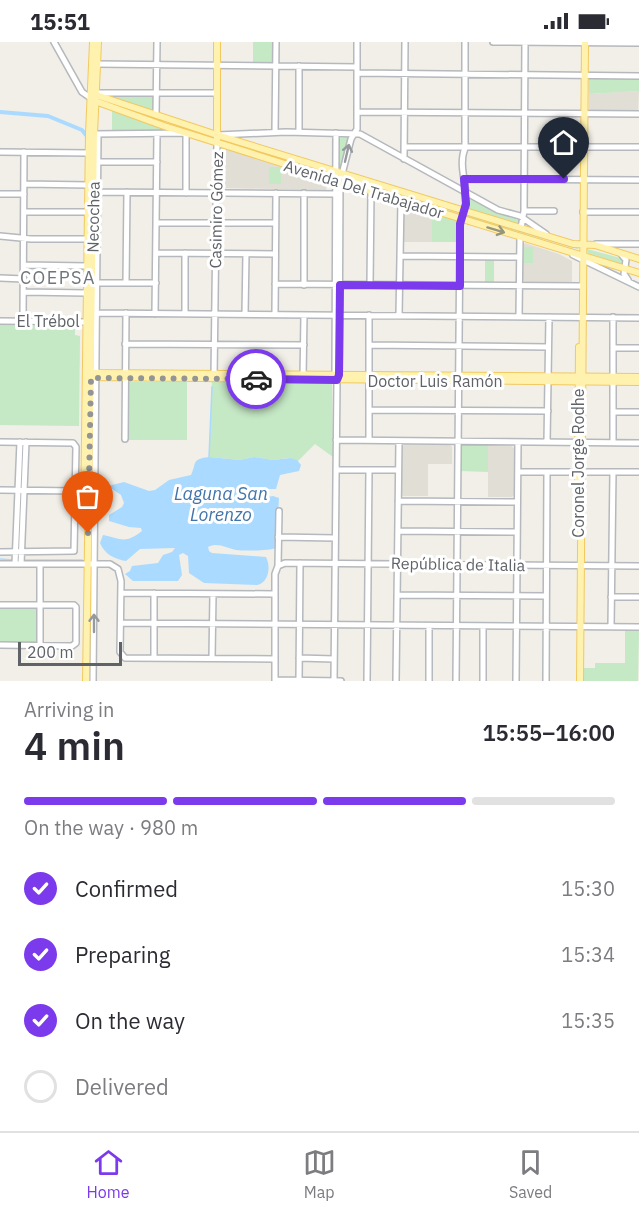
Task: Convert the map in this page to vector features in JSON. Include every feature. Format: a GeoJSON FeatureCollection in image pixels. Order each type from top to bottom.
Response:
{"type":"FeatureCollection","features":[{"type":"Feature","properties":{"kind":"main road","name":"Necochea"},"geometry":{"type":"LineString","coordinates":[[84,681],[96,134],[93,42]]}},
{"type":"Feature","properties":{"kind":"main road","name":"Necochea"},"geometry":{"type":"LineString","coordinates":[[91,322],[87,292],[88,185],[98,42]]}},
{"type":"Feature","properties":{"kind":"main road","name":"Casimiro Gómez"},"geometry":{"type":"LineString","coordinates":[[217,42],[217,139]]}},
{"type":"Feature","properties":{"kind":"main road","name":"Coronel Jorge Rodhe"},"geometry":{"type":"LineString","coordinates":[[581,317],[582,258],[588,246],[583,212],[585,42]]}},
{"type":"Feature","properties":{"kind":"main road","name":"Avenida Del Trabajador"},"geometry":{"type":"LineString","coordinates":[[94,97],[339,178],[465,211],[549,237],[639,259]]}},
{"type":"Feature","properties":{"kind":"main road","name":"Avenida Del Trabajador"},"geometry":{"type":"LineString","coordinates":[[94,97],[186,133],[217,139],[335,171],[339,178],[371,191],[567,251],[582,258],[639,273]]}},
{"type":"Feature","properties":{"kind":"main road","name":"Coronel Jorge Rodhe"},"geometry":{"type":"LineString","coordinates":[[579,681],[582,258]]}},
{"type":"Feature","properties":{"kind":"main road","name":"Doctor Luis Ramón"},"geometry":{"type":"LineString","coordinates":[[91,375],[548,379],[639,377]]}},
{"type":"Feature","properties":{"kind":"main road","name":"Doctor Luis Ramón"},"geometry":{"type":"LineString","coordinates":[[613,379],[639,382]]}},
{"type":"Feature","properties":{"kind":"street"},"geometry":{"type":"LineString","coordinates":[[54,42],[84,96],[217,93]]}},
{"type":"Feature","properties":{"kind":"street"},"geometry":{"type":"LineString","coordinates":[[157,42],[159,117]]}},
{"type":"Feature","properties":{"kind":"street"},"geometry":{"type":"LineString","coordinates":[[275,132],[276,42]]}},
{"type":"Feature","properties":{"kind":"street"},"geometry":{"type":"LineString","coordinates":[[334,681],[337,194],[339,178],[350,141],[357,129],[357,42]]}},
{"type":"Feature","properties":{"kind":"street"},"geometry":{"type":"LineString","coordinates":[[404,159],[405,42]]}},
{"type":"Feature","properties":{"kind":"street"},"geometry":{"type":"LineString","coordinates":[[456,681],[460,256],[461,219],[465,211],[466,193],[464,179],[466,174],[465,42]]}},
{"type":"Feature","properties":{"kind":"street"},"geometry":{"type":"LineString","coordinates":[[493,42],[639,43]]}},
{"type":"Feature","properties":{"kind":"street"},"geometry":{"type":"LineString","coordinates":[[521,228],[524,214],[525,42]]}},
{"type":"Feature","properties":{"kind":"street"},"geometry":{"type":"LineString","coordinates":[[97,64],[299,66],[405,74],[639,76]]}},
{"type":"Feature","properties":{"kind":"street"},"geometry":{"type":"LineString","coordinates":[[299,66],[299,132]]}},
{"type":"Feature","properties":{"kind":"street"},"geometry":{"type":"LineString","coordinates":[[99,102],[127,111],[137,116],[100,103],[99,102]]}},
{"type":"Feature","properties":{"kind":"street"},"geometry":{"type":"LineString","coordinates":[[357,112],[639,114]]}},
{"type":"Feature","properties":{"kind":"street"},"geometry":{"type":"LineString","coordinates":[[217,139],[275,132],[354,133],[362,135],[501,211],[524,214],[554,211]]}},
{"type":"Feature","properties":{"kind":"street"},"geometry":{"type":"LineString","coordinates":[[91,322],[96,313],[98,162],[96,134],[186,133],[186,193]]}},
{"type":"Feature","properties":{"kind":"street"},"geometry":{"type":"LineString","coordinates":[[335,171],[336,133]]}},
{"type":"Feature","properties":{"kind":"street"},"geometry":{"type":"LineString","coordinates":[[155,314],[157,134]]}},
{"type":"Feature","properties":{"kind":"street","name":"Casimiro Gómez"},"geometry":{"type":"LineString","coordinates":[[214,376],[217,139]]}},
{"type":"Feature","properties":{"kind":"street"},"geometry":{"type":"LineString","coordinates":[[404,147],[639,147]]}},
{"type":"Feature","properties":{"kind":"street"},"geometry":{"type":"LineString","coordinates":[[0,152],[89,153]]}},
{"type":"Feature","properties":{"kind":"street"},"geometry":{"type":"LineString","coordinates":[[24,153],[24,321]]}},
{"type":"Feature","properties":{"kind":"street"},"geometry":{"type":"LineString","coordinates":[[98,162],[157,162]]}},
{"type":"Feature","properties":{"kind":"street"},"geometry":{"type":"LineString","coordinates":[[464,179],[639,180]]}},
{"type":"Feature","properties":{"kind":"street"},"geometry":{"type":"LineString","coordinates":[[24,184],[88,185]]}},
{"type":"Feature","properties":{"kind":"street"},"geometry":{"type":"LineString","coordinates":[[370,285],[371,191]]}},
{"type":"Feature","properties":{"kind":"street"},"geometry":{"type":"LineString","coordinates":[[98,192],[337,194]]}},
{"type":"Feature","properties":{"kind":"street"},"geometry":{"type":"LineString","coordinates":[[126,283],[127,192]]}},
{"type":"Feature","properties":{"kind":"street"},"geometry":{"type":"LineString","coordinates":[[274,315],[276,193]]}},
{"type":"Feature","properties":{"kind":"street"},"geometry":{"type":"LineString","coordinates":[[0,194],[24,194]]}},
{"type":"Feature","properties":{"kind":"street"},"geometry":{"type":"LineString","coordinates":[[304,194],[304,285]]}},
{"type":"Feature","properties":{"kind":"street"},"geometry":{"type":"LineString","coordinates":[[399,316],[401,200]]}},
{"type":"Feature","properties":{"kind":"street"},"geometry":{"type":"LineString","coordinates":[[24,212],[88,212]]}},
{"type":"Feature","properties":{"kind":"street"},"geometry":{"type":"LineString","coordinates":[[583,212],[639,212]]}},
{"type":"Feature","properties":{"kind":"street"},"geometry":{"type":"LineString","coordinates":[[524,214],[549,237]]}},
{"type":"Feature","properties":{"kind":"street"},"geometry":{"type":"LineString","coordinates":[[156,223],[275,224]]}},
{"type":"Feature","properties":{"kind":"street"},"geometry":{"type":"LineString","coordinates":[[0,236],[88,239]]}},
{"type":"Feature","properties":{"kind":"street"},"geometry":{"type":"LineString","coordinates":[[519,316],[520,237]]}},
{"type":"Feature","properties":{"kind":"street"},"geometry":{"type":"LineString","coordinates":[[588,246],[639,244]]}},
{"type":"Feature","properties":{"kind":"street"},"geometry":{"type":"LineString","coordinates":[[588,246],[591,246],[623,256],[618,256],[588,246]]}},
{"type":"Feature","properties":{"kind":"street"},"geometry":{"type":"LineString","coordinates":[[156,253],[275,254]]}},
{"type":"Feature","properties":{"kind":"street"},"geometry":{"type":"LineString","coordinates":[[184,314],[185,253]]}},
{"type":"Feature","properties":{"kind":"street"},"geometry":{"type":"LineString","coordinates":[[245,314],[246,254]]}},
{"type":"Feature","properties":{"kind":"street"},"geometry":{"type":"LineString","coordinates":[[621,254],[626,260],[624,270],[626,278],[632,283]]}},
{"type":"Feature","properties":{"kind":"street"},"geometry":{"type":"LineString","coordinates":[[400,256],[519,257]]}},
{"type":"Feature","properties":{"kind":"street"},"geometry":{"type":"LineString","coordinates":[[582,258],[639,287]]}},
{"type":"Feature","properties":{"kind":"street"},"geometry":{"type":"LineString","coordinates":[[24,265],[87,266]]}},
{"type":"Feature","properties":{"kind":"street"},"geometry":{"type":"LineString","coordinates":[[611,274],[620,275],[624,270]]}},
{"type":"Feature","properties":{"kind":"street"},"geometry":{"type":"LineString","coordinates":[[0,278],[24,279]]}},
{"type":"Feature","properties":{"kind":"street"},"geometry":{"type":"LineString","coordinates":[[96,283],[156,283]]}},
{"type":"Feature","properties":{"kind":"street"},"geometry":{"type":"LineString","coordinates":[[275,284],[580,286]]}},
{"type":"Feature","properties":{"kind":"street"},"geometry":{"type":"LineString","coordinates":[[24,292],[87,292]]}},
{"type":"Feature","properties":{"kind":"street"},"geometry":{"type":"LineString","coordinates":[[96,313],[639,318]]}},
{"type":"Feature","properties":{"kind":"street"},"geometry":{"type":"LineString","coordinates":[[125,438],[126,313]]}},
{"type":"Feature","properties":{"kind":"street"},"geometry":{"type":"LineString","coordinates":[[303,377],[304,315]]}},
{"type":"Feature","properties":{"kind":"street"},"geometry":{"type":"LineString","coordinates":[[369,315],[369,440]]}},
{"type":"Feature","properties":{"kind":"street"},"geometry":{"type":"LineString","coordinates":[[547,442],[549,317]]}},
{"type":"Feature","properties":{"kind":"street"},"geometry":{"type":"LineString","coordinates":[[613,442],[614,317]]}},
{"type":"Feature","properties":{"kind":"street","name":"El Trébol"},"geometry":{"type":"LineString","coordinates":[[0,321],[91,322]]}},
{"type":"Feature","properties":{"kind":"street"},"geometry":{"type":"LineString","coordinates":[[126,344],[304,345]]}},
{"type":"Feature","properties":{"kind":"street"},"geometry":{"type":"LineString","coordinates":[[369,345],[548,347]]}},
{"type":"Feature","properties":{"kind":"street"},"geometry":{"type":"LineString","coordinates":[[613,348],[639,348]]}},
{"type":"Feature","properties":{"kind":"street"},"geometry":{"type":"LineString","coordinates":[[91,375],[88,565],[93,681]]}},
{"type":"Feature","properties":{"kind":"street"},"geometry":{"type":"LineString","coordinates":[[369,410],[548,411]]}},
{"type":"Feature","properties":{"kind":"street"},"geometry":{"type":"LineString","coordinates":[[613,412],[639,412]]}},
{"type":"Feature","properties":{"kind":"street"},"geometry":{"type":"LineString","coordinates":[[336,440],[639,443]]}},
{"type":"Feature","properties":{"kind":"street"},"geometry":{"type":"LineString","coordinates":[[396,681],[399,441]]}},
{"type":"Feature","properties":{"kind":"street"},"geometry":{"type":"LineString","coordinates":[[0,442],[76,444],[74,552],[0,552]]}},
{"type":"Feature","properties":{"kind":"street"},"geometry":{"type":"LineString","coordinates":[[18,564],[23,442]]}},
{"type":"Feature","properties":{"kind":"street"},"geometry":{"type":"LineString","coordinates":[[516,681],[518,442]]}},
{"type":"Feature","properties":{"kind":"street"},"geometry":{"type":"LineString","coordinates":[[336,470],[398,470]]}},
{"type":"Feature","properties":{"kind":"street"},"geometry":{"type":"LineString","coordinates":[[367,681],[369,470]]}},
{"type":"Feature","properties":{"kind":"street"},"geometry":{"type":"LineString","coordinates":[[518,472],[639,472]]}},
{"type":"Feature","properties":{"kind":"street"},"geometry":{"type":"LineString","coordinates":[[546,681],[547,472]]}},
{"type":"Feature","properties":{"kind":"street"},"geometry":{"type":"LineString","coordinates":[[611,627],[613,472]]}},
{"type":"Feature","properties":{"kind":"street"},"geometry":{"type":"LineString","coordinates":[[0,490],[76,491]]}},
{"type":"Feature","properties":{"kind":"street"},"geometry":{"type":"LineString","coordinates":[[398,501],[518,502]]}},
{"type":"Feature","properties":{"kind":"street"},"geometry":{"type":"LineString","coordinates":[[279,512],[278,566],[275,574],[275,681],[341,681]]}},
{"type":"Feature","properties":{"kind":"street"},"geometry":{"type":"LineString","coordinates":[[398,531],[517,532]]}},
{"type":"Feature","properties":{"kind":"street"},"geometry":{"type":"LineString","coordinates":[[278,537],[335,538]]}},
{"type":"Feature","properties":{"kind":"street","name":"República de Italia"},"geometry":{"type":"LineString","coordinates":[[278,566],[285,562],[639,566]]}},
{"type":"Feature","properties":{"kind":"street"},"geometry":{"type":"LineString","coordinates":[[299,681],[300,563]]}},
{"type":"Feature","properties":{"kind":"street"},"geometry":{"type":"LineString","coordinates":[[0,564],[110,564],[117,567],[120,574],[121,593],[121,656],[125,658],[275,658]]}},
{"type":"Feature","properties":{"kind":"street"},"geometry":{"type":"LineString","coordinates":[[40,565],[40,646]]}},
{"type":"Feature","properties":{"kind":"street"},"geometry":{"type":"LineString","coordinates":[[121,593],[275,594]]}},
{"type":"Feature","properties":{"kind":"street"},"geometry":{"type":"LineString","coordinates":[[154,593],[154,658]]}},
{"type":"Feature","properties":{"kind":"street"},"geometry":{"type":"LineString","coordinates":[[212,658],[213,594]]}},
{"type":"Feature","properties":{"kind":"street"},"geometry":{"type":"LineString","coordinates":[[397,595],[546,596]]}},
{"type":"Feature","properties":{"kind":"street"},"geometry":{"type":"LineString","coordinates":[[611,597],[639,597]]}},
{"type":"Feature","properties":{"kind":"street"},"geometry":{"type":"LineString","coordinates":[[0,605],[75,605],[75,645],[0,645]]}},
{"type":"Feature","properties":{"kind":"street"},"geometry":{"type":"LineString","coordinates":[[121,623],[639,627]]}},
{"type":"Feature","properties":{"kind":"street"},"geometry":{"type":"LineString","coordinates":[[429,626],[429,681]]}},
{"type":"Feature","properties":{"kind":"street"},"geometry":{"type":"LineString","coordinates":[[483,626],[483,681]]}},
{"type":"Feature","properties":{"kind":"street"},"geometry":{"type":"LineString","coordinates":[[299,658],[334,658]]}},
{"type":"Feature","properties":{"kind":"shaded area"},"geometry":{"type":"Polygon","coordinates":[[[639,91],[638,112],[591,111],[589,109],[589,94],[639,91]]]}},
{"type":"Feature","properties":{"kind":"shaded area"},"geometry":{"type":"Polygon","coordinates":[[[222,148],[328,181],[326,190],[222,188],[220,186],[222,172],[220,170],[220,150],[222,148]]]}},
{"type":"Feature","properties":{"kind":"shaded area"},"geometry":{"type":"Polygon","coordinates":[[[406,206],[432,213],[432,242],[404,242],[404,208],[406,206]]]}},
{"type":"Feature","properties":{"kind":"shaded area"},"geometry":{"type":"Polygon","coordinates":[[[525,243],[559,254],[572,261],[572,283],[525,282],[523,280],[523,245],[525,243]]]}},
{"type":"Feature","properties":{"kind":"shaded area"},"geometry":{"type":"Polygon","coordinates":[[[404,445],[450,445],[452,447],[452,464],[428,464],[428,496],[401,495],[402,447],[404,445]]]}},
{"type":"Feature","properties":{"kind":"shaded area"},"geometry":{"type":"Polygon","coordinates":[[[488,445],[514,448],[514,495],[512,497],[488,497],[488,445]]]}},
{"type":"Feature","properties":{"kind":"green space"},"geometry":{"type":"Polygon","coordinates":[[[253,42],[274,42],[274,63],[253,64],[253,42]]]}},
{"type":"Feature","properties":{"kind":"green space"},"geometry":{"type":"Polygon","coordinates":[[[589,79],[639,79],[639,91],[589,94],[589,79]]]}},
{"type":"Feature","properties":{"kind":"green space"},"geometry":{"type":"Polygon","coordinates":[[[102,94],[153,94],[154,112],[102,94]]]}},
{"type":"Feature","properties":{"kind":"green space"},"geometry":{"type":"Polygon","coordinates":[[[112,110],[173,131],[112,132],[112,110]]]}},
{"type":"Feature","properties":{"kind":"green space"},"geometry":{"type":"Polygon","coordinates":[[[348,137],[342,171],[338,171],[339,138],[348,137]]]}},
{"type":"Feature","properties":{"kind":"green space"},"geometry":{"type":"Polygon","coordinates":[[[269,167],[281,167],[281,184],[269,184],[269,167]]]}},
{"type":"Feature","properties":{"kind":"green space"},"geometry":{"type":"Polygon","coordinates":[[[471,198],[517,217],[520,220],[519,225],[467,209],[468,199],[471,198]]]}},
{"type":"Feature","properties":{"kind":"green space"},"geometry":{"type":"Polygon","coordinates":[[[432,212],[457,220],[458,242],[432,242],[432,212]]]}},
{"type":"Feature","properties":{"kind":"green space"},"geometry":{"type":"Polygon","coordinates":[[[466,215],[578,248],[578,249],[466,217],[466,215]]]}},
{"type":"Feature","properties":{"kind":"green space"},"geometry":{"type":"Polygon","coordinates":[[[524,247],[533,247],[533,263],[523,263],[524,247]]]}},
{"type":"Feature","properties":{"kind":"green space"},"geometry":{"type":"Polygon","coordinates":[[[587,249],[624,259],[623,265],[588,253],[587,249]]]}},
{"type":"Feature","properties":{"kind":"green space"},"geometry":{"type":"Polygon","coordinates":[[[485,259],[494,259],[494,284],[485,284],[485,259]]]}},
{"type":"Feature","properties":{"kind":"green space"},"geometry":{"type":"Polygon","coordinates":[[[0,325],[75,326],[75,335],[80,336],[79,426],[0,425],[0,325]]]}},
{"type":"Feature","properties":{"kind":"green space"},"geometry":{"type":"Polygon","coordinates":[[[212,381],[332,383],[333,457],[315,444],[298,461],[288,458],[273,460],[254,457],[240,460],[209,457],[212,381]]]}},
{"type":"Feature","properties":{"kind":"green space"},"geometry":{"type":"Polygon","coordinates":[[[129,382],[187,382],[187,440],[128,440],[129,382]]]}},
{"type":"Feature","properties":{"kind":"green space"},"geometry":{"type":"Polygon","coordinates":[[[488,443],[488,472],[460,471],[461,444],[488,443]]]}},
{"type":"Feature","properties":{"kind":"green space"},"geometry":{"type":"Polygon","coordinates":[[[2,606],[37,607],[37,643],[0,643],[0,608],[2,606]]]}},
{"type":"Feature","properties":{"kind":"green space"},"geometry":{"type":"Polygon","coordinates":[[[625,629],[639,629],[638,681],[582,681],[582,668],[595,668],[595,663],[625,663],[625,629]]]}},
{"type":"Feature","properties":{"kind":"water","name":"Laguna San Lorenzo"},"geometry":{"type":"Polygon","coordinates":[[[209,457],[240,460],[254,457],[273,460],[290,458],[297,460],[301,465],[299,471],[280,475],[276,489],[259,491],[263,498],[273,496],[279,498],[276,548],[245,551],[219,545],[208,547],[212,553],[266,557],[269,569],[266,578],[257,585],[204,583],[189,573],[188,556],[183,553],[179,555],[182,575],[178,581],[133,581],[125,574],[132,566],[158,563],[163,555],[172,552],[175,548],[140,549],[126,561],[114,558],[108,553],[100,543],[103,535],[127,539],[142,531],[141,528],[109,521],[109,515],[122,507],[124,503],[121,495],[108,486],[124,482],[149,491],[155,490],[169,480],[191,475],[197,460],[209,457]]]}},
{"type":"Feature","properties":{"kind":"waterway"},"geometry":{"type":"LineString","coordinates":[[0,112],[48,116],[82,130],[86,135]]}},
{"type":"Feature","properties":{"kind":"waterway"},"geometry":{"type":"LineString","coordinates":[[209,457],[212,387]]}},
{"type":"Feature","properties":{"kind":"waterway"},"geometry":{"type":"LineString","coordinates":[[98,485],[108,486]]}},
{"type":"Feature","properties":{"kind":"waterway"},"geometry":{"type":"LineString","coordinates":[[0,559],[13,560]]}},
{"type":"Feature","properties":{"kind":"waterway"},"geometry":{"type":"LineString","coordinates":[[24,560],[82,560]]}},
{"type":"Feature","properties":{"kind":"way so far"},"geometry":{"type":"LineString","coordinates":[[88,533],[91,378],[256,379]]}},
{"type":"Feature","properties":{"kind":"district","name":"COEPSA"},"geometry":{"type":"Point","coordinates":[58,278]}},
{"type":"Feature","properties":{"kind":"route"},"geometry":{"type":"LineString","coordinates":[[256,379],[337,380],[339,375],[340,285],[460,286],[460,224],[466,204],[464,179],[564,179]]}}]}
